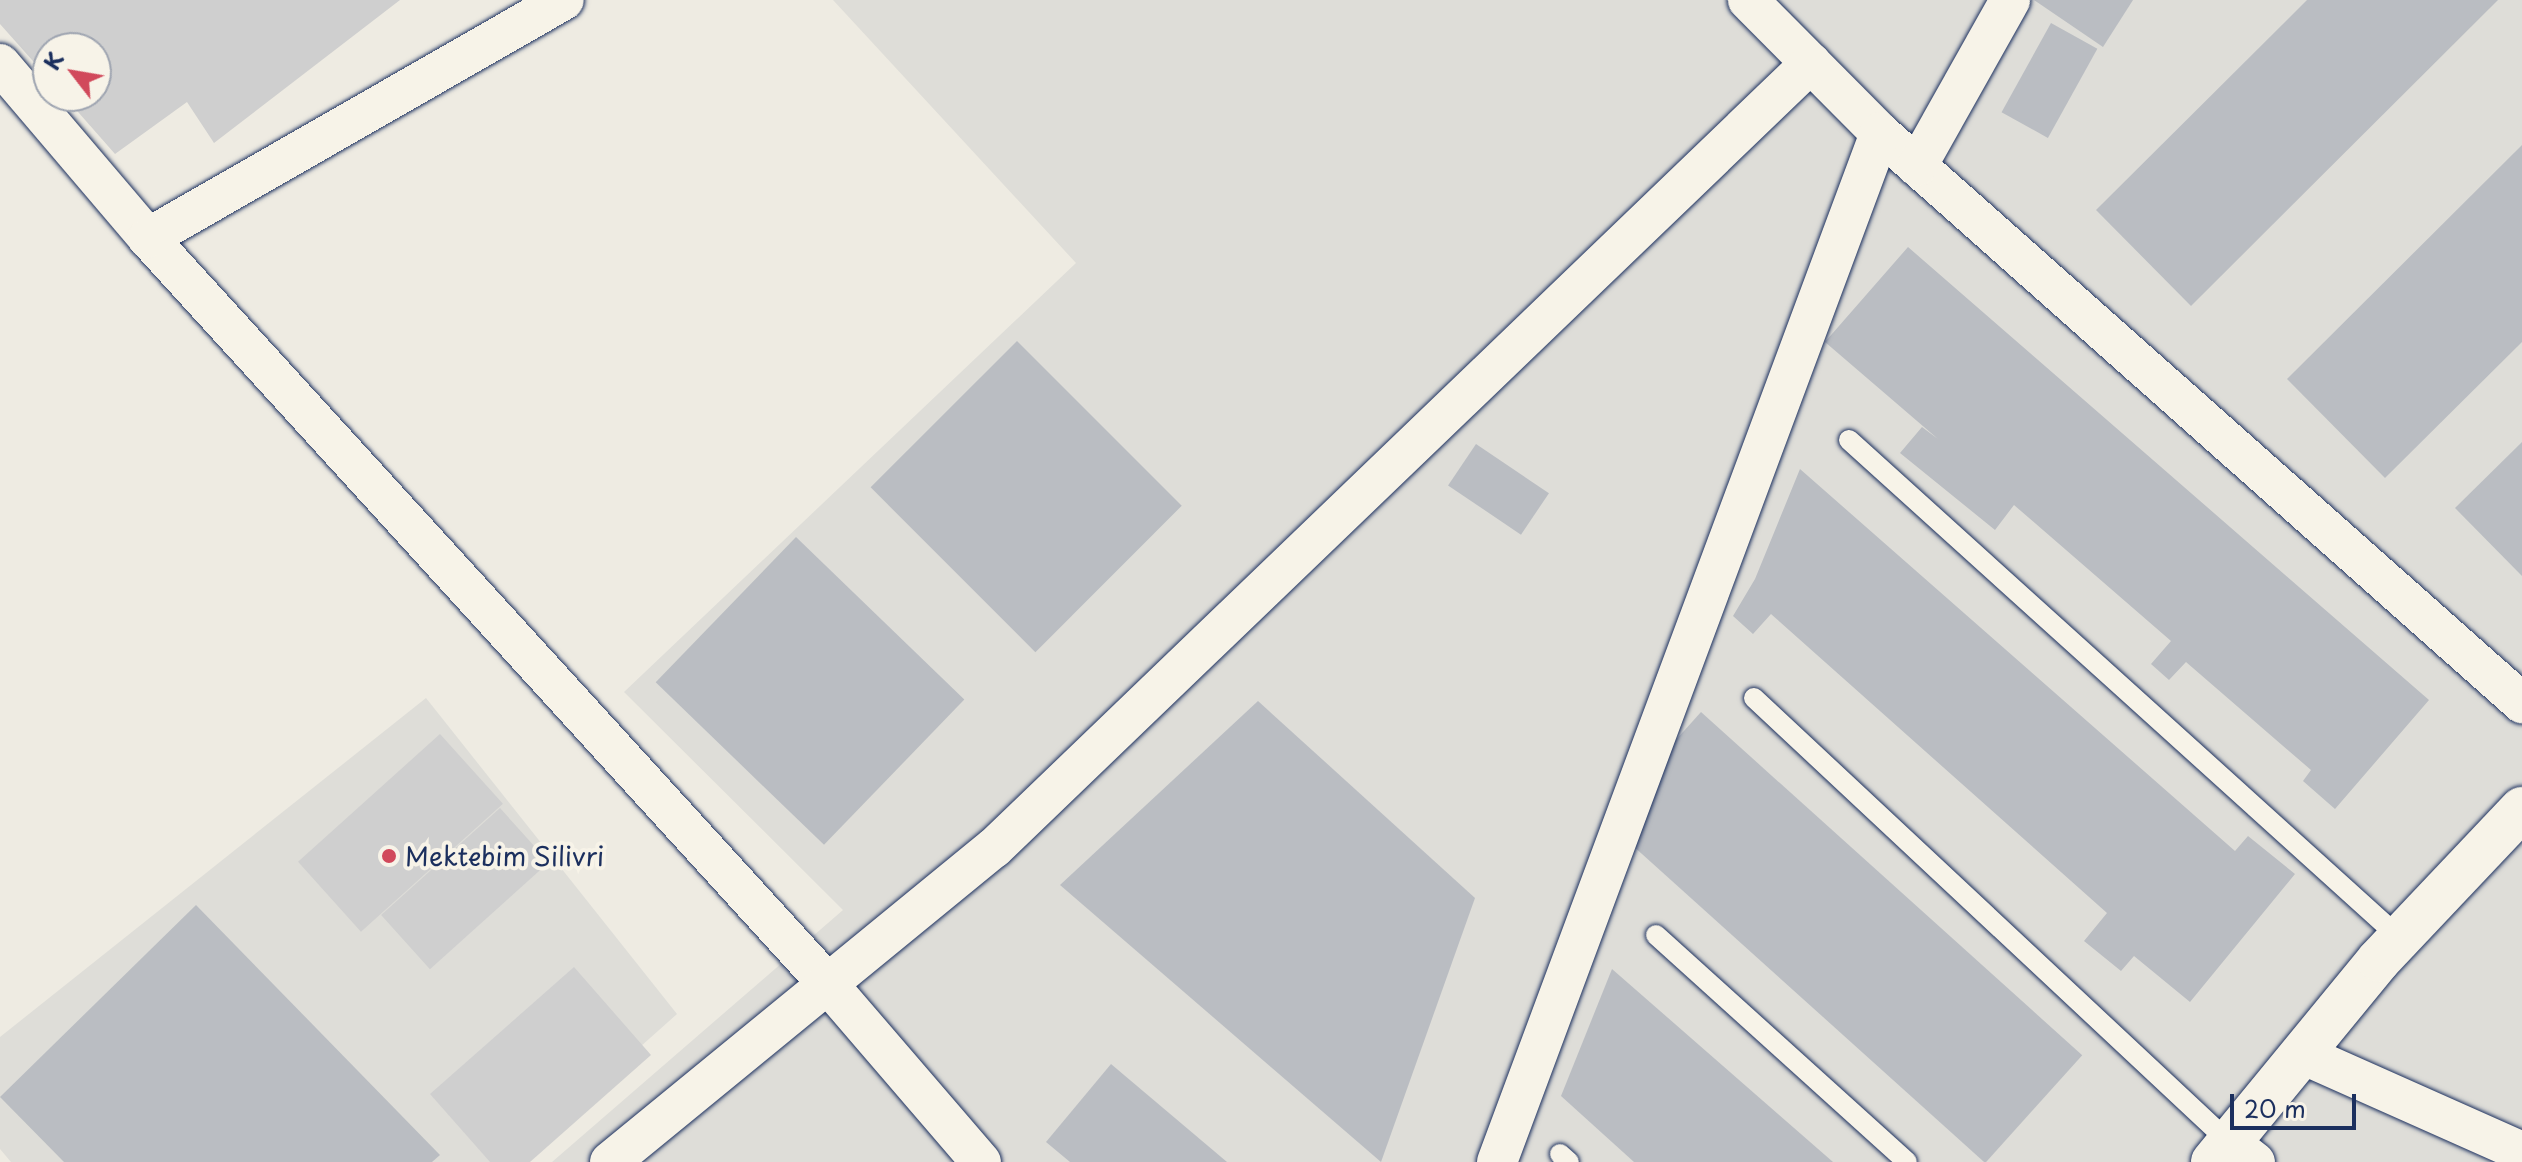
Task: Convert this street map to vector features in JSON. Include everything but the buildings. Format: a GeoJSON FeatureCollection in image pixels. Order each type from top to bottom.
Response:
{"type":"FeatureCollection","features":[{"type":"Feature","properties":{"kind":"main road"},"geometry":{"type":"LineString","coordinates":[[2232,1155],[2302,1054],[2401,939],[2522,809]]}},
{"type":"Feature","properties":{"kind":"street"},"geometry":{"type":"LineString","coordinates":[[148,238],[564,0]]}},
{"type":"Feature","properties":{"kind":"street"},"geometry":{"type":"LineString","coordinates":[[1748,0],[1880,133],[2522,703]]}},
{"type":"Feature","properties":{"kind":"street"},"geometry":{"type":"LineString","coordinates":[[1917,166],[2010,0]]}},
{"type":"Feature","properties":{"kind":"street"},"geometry":{"type":"LineString","coordinates":[[610,1162],[994,848],[1811,63]]}},
{"type":"Feature","properties":{"kind":"street"},"geometry":{"type":"LineString","coordinates":[[0,64],[148,238],[827,983],[981,1162]]}},
{"type":"Feature","properties":{"kind":"street"},"geometry":{"type":"LineString","coordinates":[[1497,1162],[1880,133]]}},
{"type":"Feature","properties":{"kind":"street"},"geometry":{"type":"LineString","coordinates":[[2302,1054],[2522,1152]]}},
{"type":"Feature","properties":{"kind":"lane"},"geometry":{"type":"LineString","coordinates":[[1849,440],[2401,939]]}},
{"type":"Feature","properties":{"kind":"lane"},"geometry":{"type":"LineString","coordinates":[[1754,698],[2232,1155]]}},
{"type":"Feature","properties":{"kind":"lane"},"geometry":{"type":"LineString","coordinates":[[1656,935],[1907,1162]]}},
{"type":"Feature","properties":{"kind":"shaded area"},"geometry":{"type":"Polygon","coordinates":[[[0,0],[400,0],[214,143],[187,102],[115,154],[78,112],[112,112],[112,32],[32,32],[32,60],[0,24],[0,0]]]}},
{"type":"Feature","properties":{"kind":"shaded area"},"geometry":{"type":"Polygon","coordinates":[[[833,0],[2522,0],[2522,1162],[552,1162],[843,910],[624,692],[1076,263],[833,0]]]}},
{"type":"Feature","properties":{"kind":"shaded area","name":"Mektebim Silivri"},"geometry":{"type":"Polygon","coordinates":[[[426,698],[677,1014],[511,1162],[11,1162],[0,1149],[0,1037],[426,698]]]}},
{"type":"Feature","properties":{"kind":"shaded area"},"geometry":{"type":"Polygon","coordinates":[[[440,734],[503,804],[361,932],[298,862],[440,734]]]}},
{"type":"Feature","properties":{"kind":"shaded area"},"geometry":{"type":"Polygon","coordinates":[[[500,808],[549,862],[430,969],[381,915],[500,808]]]}},
{"type":"Feature","properties":{"kind":"shaded area"},"geometry":{"type":"Polygon","coordinates":[[[574,967],[651,1055],[530,1162],[490,1162],[430,1094],[574,967]]]}},
{"type":"Feature","properties":{"kind":"place","name":"Mektebim Silivri"},"geometry":{"type":"Point","coordinates":[389,856]}}]}
